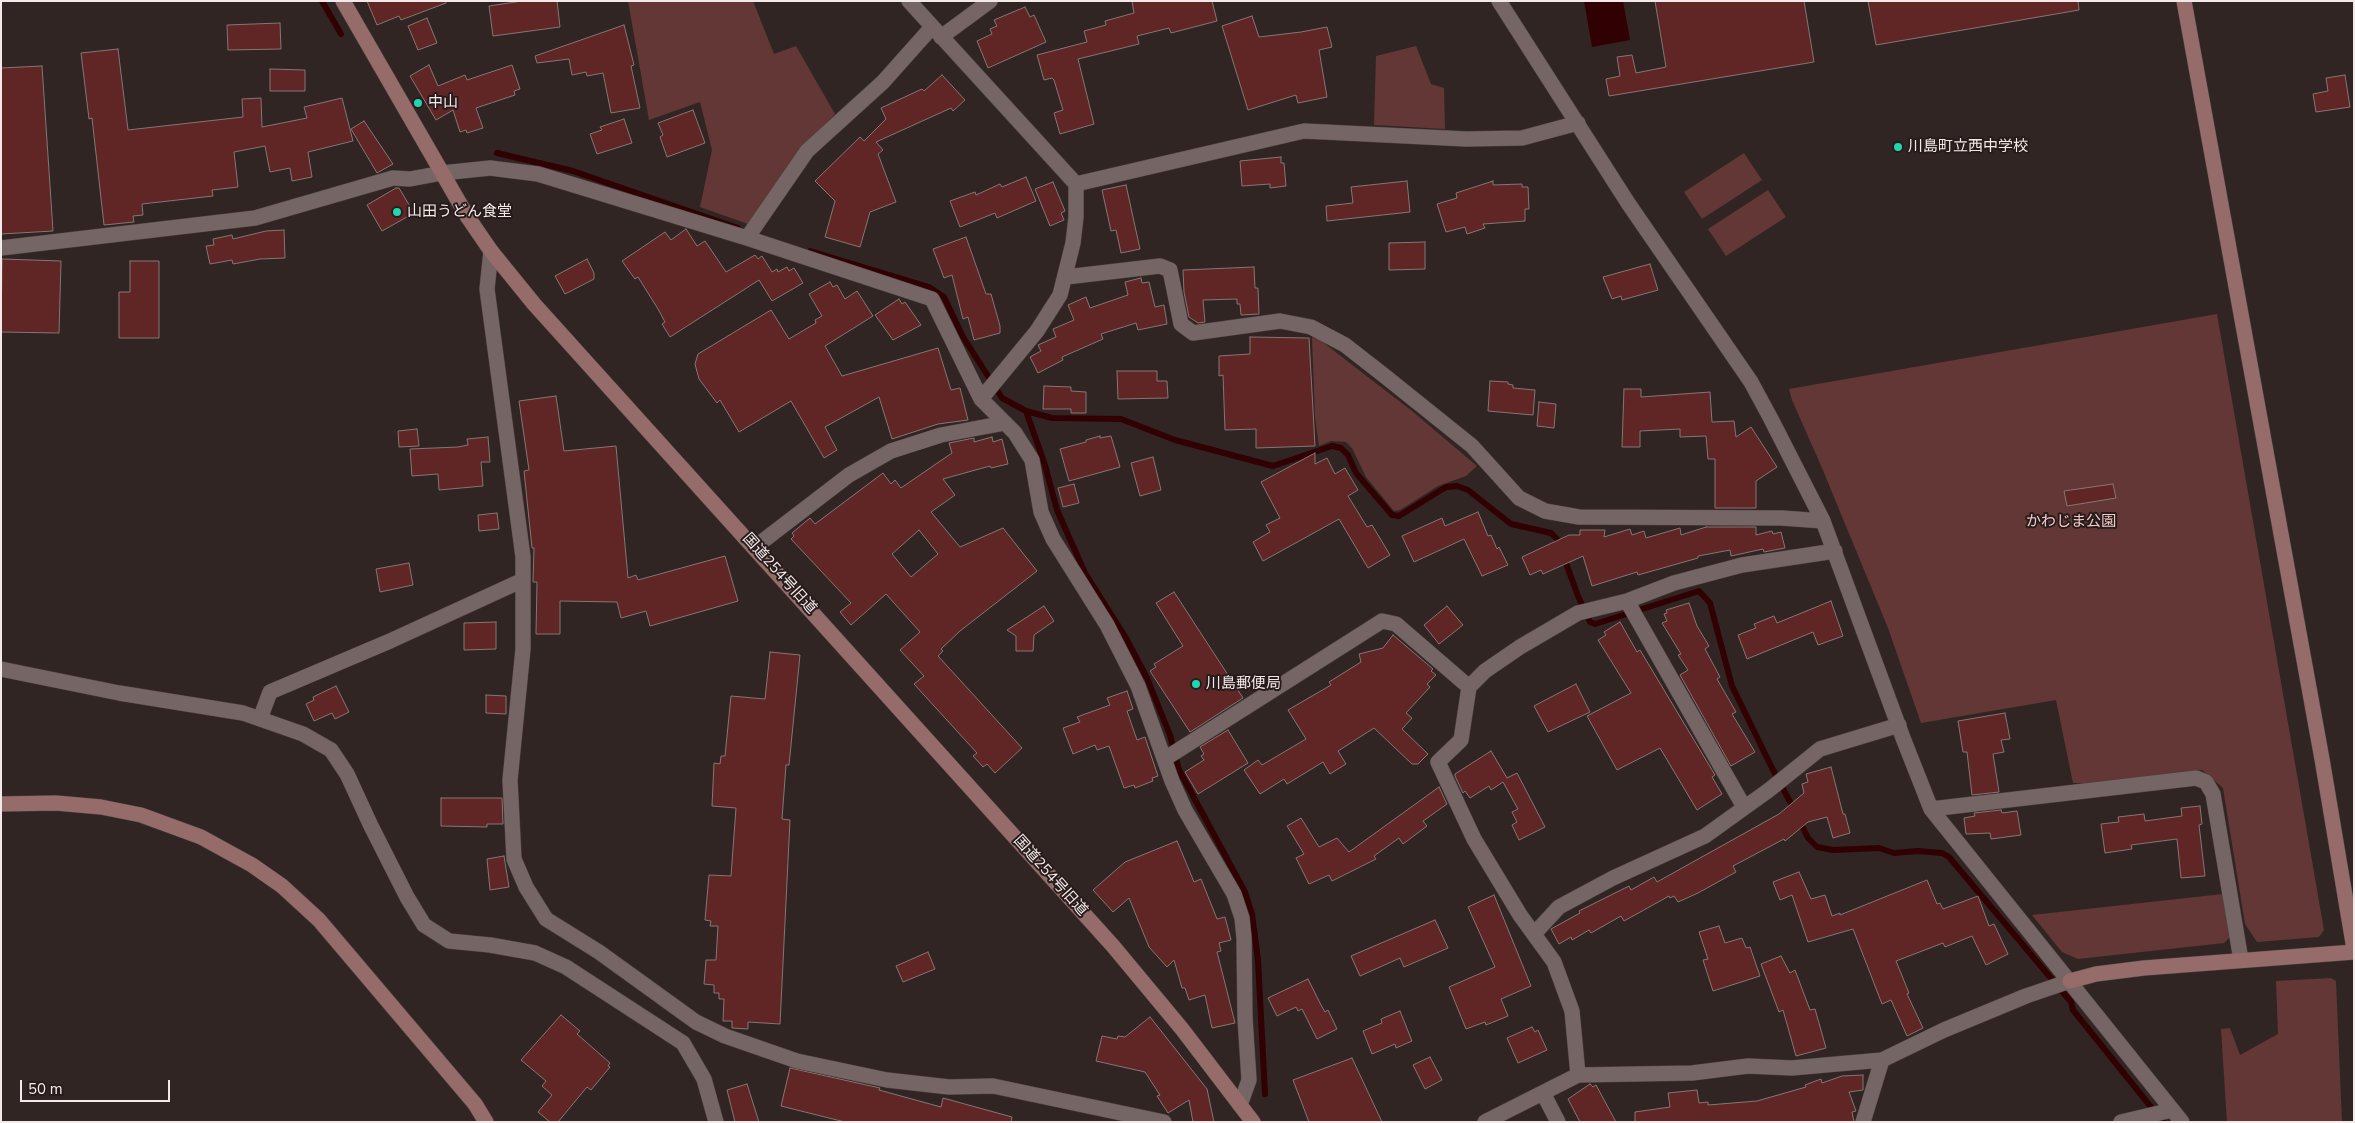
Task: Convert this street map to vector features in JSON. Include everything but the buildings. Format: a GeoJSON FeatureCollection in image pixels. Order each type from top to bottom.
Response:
{"type":"FeatureCollection","features":[{"type":"Feature","properties":{"kind":"street","name":"国道254号旧道"},"geometry":{"type":"LineString","coordinates":[[343,1],[442,173],[491,251],[534,304],[756,547],[1113,946],[1182,1029],[1253,1122]]}},
{"type":"Feature","properties":{"kind":"street"},"geometry":{"type":"LineString","coordinates":[[909,1],[1076,184],[1076,217],[1066,277],[1060,295],[1037,331],[982,399]]}},
{"type":"Feature","properties":{"kind":"street"},"geometry":{"type":"LineString","coordinates":[[746,238],[807,151],[936,32],[990,1]]}},
{"type":"Feature","properties":{"kind":"street"},"geometry":{"type":"LineString","coordinates":[[1499,1],[1628,203],[1751,382],[1823,521],[1932,809],[2070,981],[2166,1115],[2121,1122]]}},
{"type":"Feature","properties":{"kind":"street"},"geometry":{"type":"LineString","coordinates":[[1485,1122],[1578,1075],[1692,1073],[1748,1066],[1792,1068],[1882,1060],[1944,1030],[2026,996],[2096,974],[2144,968],[2354,951],[2322,759],[2184,1]]}},
{"type":"Feature","properties":{"kind":"street"},"geometry":{"type":"LineString","coordinates":[[1076,184],[1304,131],[1466,139],[1522,138],[1578,123]]}},
{"type":"Feature","properties":{"kind":"street"},"geometry":{"type":"LineString","coordinates":[[1,248],[255,218],[392,178],[410,179],[442,173],[490,168],[538,174],[746,238],[932,299],[982,399],[1015,433],[1032,460],[1041,512],[1053,539],[1107,625],[1125,660],[1138,686],[1166,758],[1172,781],[1185,810],[1234,894],[1242,918],[1249,1080],[1240,1105]]}},
{"type":"Feature","properties":{"kind":"street"},"geometry":{"type":"LineString","coordinates":[[491,251],[487,289],[523,557],[524,580],[523,650],[510,780],[514,859],[526,887],[546,919],[599,952],[696,1022],[725,1036],[798,1061],[888,1080],[949,1087],[993,1086],[1164,1122]]}},
{"type":"Feature","properties":{"kind":"street"},"geometry":{"type":"LineString","coordinates":[[1066,277],[1160,266],[1170,270],[1181,324],[1193,333],[1280,321],[1311,327],[1345,345],[1386,377],[1472,446],[1520,498],[1545,511],[1579,517],[1782,518],[1823,521]]}},
{"type":"Feature","properties":{"kind":"street"},"geometry":{"type":"LineString","coordinates":[[756,547],[849,475],[891,451],[941,435],[1004,423]]}},
{"type":"Feature","properties":{"kind":"street"},"geometry":{"type":"LineString","coordinates":[[1578,1075],[1572,1011],[1554,962],[1520,915],[1474,839],[1438,762],[1461,740],[1468,687],[1485,672],[1545,630],[1578,613],[1626,601],[1674,583],[1742,565],[1835,551]]}},
{"type":"Feature","properties":{"kind":"street"},"geometry":{"type":"LineString","coordinates":[[260,719],[270,692],[390,641],[524,580]]}},
{"type":"Feature","properties":{"kind":"street"},"geometry":{"type":"LineString","coordinates":[[1626,601],[1744,807]]}},
{"type":"Feature","properties":{"kind":"street"},"geometry":{"type":"LineString","coordinates":[[1166,758],[1382,621],[1396,624],[1468,687]]}},
{"type":"Feature","properties":{"kind":"street"},"geometry":{"type":"LineString","coordinates":[[1,669],[119,694],[243,713],[303,734],[331,750],[347,774],[407,897],[424,925],[449,941],[490,945],[535,953],[566,967],[682,1043],[704,1079],[716,1122]]}},
{"type":"Feature","properties":{"kind":"street"},"geometry":{"type":"LineString","coordinates":[[1534,934],[1559,907],[1613,878],[1705,836],[1769,790],[1820,749],[1899,725]]}},
{"type":"Feature","properties":{"kind":"street"},"geometry":{"type":"LineString","coordinates":[[1932,809],[2196,778],[2206,782],[2213,794],[2241,960]]}},
{"type":"Feature","properties":{"kind":"street"},"geometry":{"type":"LineString","coordinates":[[1,804],[56,804],[102,807],[141,815],[201,837],[252,865],[282,886],[318,920],[475,1104],[486,1122]]}},
{"type":"Feature","properties":{"kind":"street"},"geometry":{"type":"LineString","coordinates":[[682,1043],[696,1022]]}},
{"type":"Feature","properties":{"kind":"street"},"geometry":{"type":"LineString","coordinates":[[1863,1122],[1882,1060]]}},
{"type":"Feature","properties":{"kind":"street"},"geometry":{"type":"LineString","coordinates":[[1542,1093],[1558,1122]]}},
{"type":"Feature","properties":{"kind":"green space"},"geometry":{"type":"Polygon","coordinates":[[[628,1],[753,1],[774,54],[796,46],[835,114],[801,146],[748,224],[700,207],[712,150],[700,102],[649,120],[628,1]]]}},
{"type":"Feature","properties":{"kind":"green space"},"geometry":{"type":"Polygon","coordinates":[[[1416,46],[1431,84],[1444,88],[1445,129],[1374,125],[1376,56],[1416,46]]]}},
{"type":"Feature","properties":{"kind":"green space"},"geometry":{"type":"Polygon","coordinates":[[[1744,153],[1762,180],[1702,219],[1684,192],[1744,153]]]}},
{"type":"Feature","properties":{"kind":"green space"},"geometry":{"type":"Polygon","coordinates":[[[1768,190],[1786,217],[1726,256],[1708,229],[1768,190]]]}},
{"type":"Feature","properties":{"kind":"green space","name":"かわじま公園"},"geometry":{"type":"Polygon","coordinates":[[[2217,314],[2324,930],[2319,937],[2257,942],[2245,924],[2223,788],[2202,770],[2095,783],[2073,783],[2056,700],[1921,723],[1888,628],[1789,389],[2217,314]]]}},
{"type":"Feature","properties":{"kind":"green space"},"geometry":{"type":"Polygon","coordinates":[[[1312,337],[1320,340],[1412,411],[1477,466],[1466,476],[1438,486],[1400,510],[1394,511],[1366,477],[1352,448],[1346,442],[1331,441],[1319,446],[1315,417],[1312,337]]]}},
{"type":"Feature","properties":{"kind":"green space"},"geometry":{"type":"Polygon","coordinates":[[[2223,894],[2230,937],[2224,943],[2078,959],[2062,952],[2032,915],[2223,894]]]}},
{"type":"Feature","properties":{"kind":"green space"},"geometry":{"type":"Polygon","coordinates":[[[2331,978],[2336,981],[2342,1122],[2227,1122],[2221,1029],[2230,1028],[2240,1055],[2278,1034],[2276,981],[2331,978]]]}},
{"type":"Feature","properties":{"kind":"shaded area"},"geometry":{"type":"Polygon","coordinates":[[[1584,1],[1623,1],[1630,40],[1592,47],[1584,1]]]}},
{"type":"Feature","properties":{"kind":"waterway"},"geometry":{"type":"LineString","coordinates":[[322,1],[341,34]]}},
{"type":"Feature","properties":{"kind":"waterway"},"geometry":{"type":"LineString","coordinates":[[497,153],[573,171],[738,228]]}},
{"type":"Feature","properties":{"kind":"waterway"},"geometry":{"type":"LineString","coordinates":[[810,251],[929,287],[944,297],[963,337],[1002,398],[1026,411],[1045,465],[1057,510],[1085,573],[1126,638],[1147,678],[1170,735],[1179,770],[1245,892],[1252,914],[1258,960],[1265,1094]]}},
{"type":"Feature","properties":{"kind":"waterway"},"geometry":{"type":"LineString","coordinates":[[1026,411],[1052,418],[1121,419],[1175,440],[1273,466],[1332,446],[1341,448],[1348,455],[1356,473],[1392,515],[1399,516],[1446,487],[1457,486],[1468,490],[1511,524],[1551,533],[1558,540],[1560,546]]}},
{"type":"Feature","properties":{"kind":"waterway"},"geometry":{"type":"LineString","coordinates":[[1563,555],[1590,622],[1595,624],[1699,591],[1710,603],[1732,686],[1795,811]]}},
{"type":"Feature","properties":{"kind":"waterway"},"geometry":{"type":"LineString","coordinates":[[1799,820],[1808,838],[1817,847],[1833,850],[1879,848],[1894,853],[1918,851],[1942,853],[1949,857],[2071,1002],[2073,1010],[2163,1122]]}},
{"type":"Feature","properties":{"kind":"place","name":"中山"},"geometry":{"type":"Point","coordinates":[418,103]}},
{"type":"Feature","properties":{"kind":"place","name":"川島町立西中学校"},"geometry":{"type":"Point","coordinates":[1898,147]}},
{"type":"Feature","properties":{"kind":"place","name":"山田うどん食堂"},"geometry":{"type":"Point","coordinates":[397,212]}},
{"type":"Feature","properties":{"kind":"place","name":"川島郵便局"},"geometry":{"type":"Point","coordinates":[1196,684]}}]}
